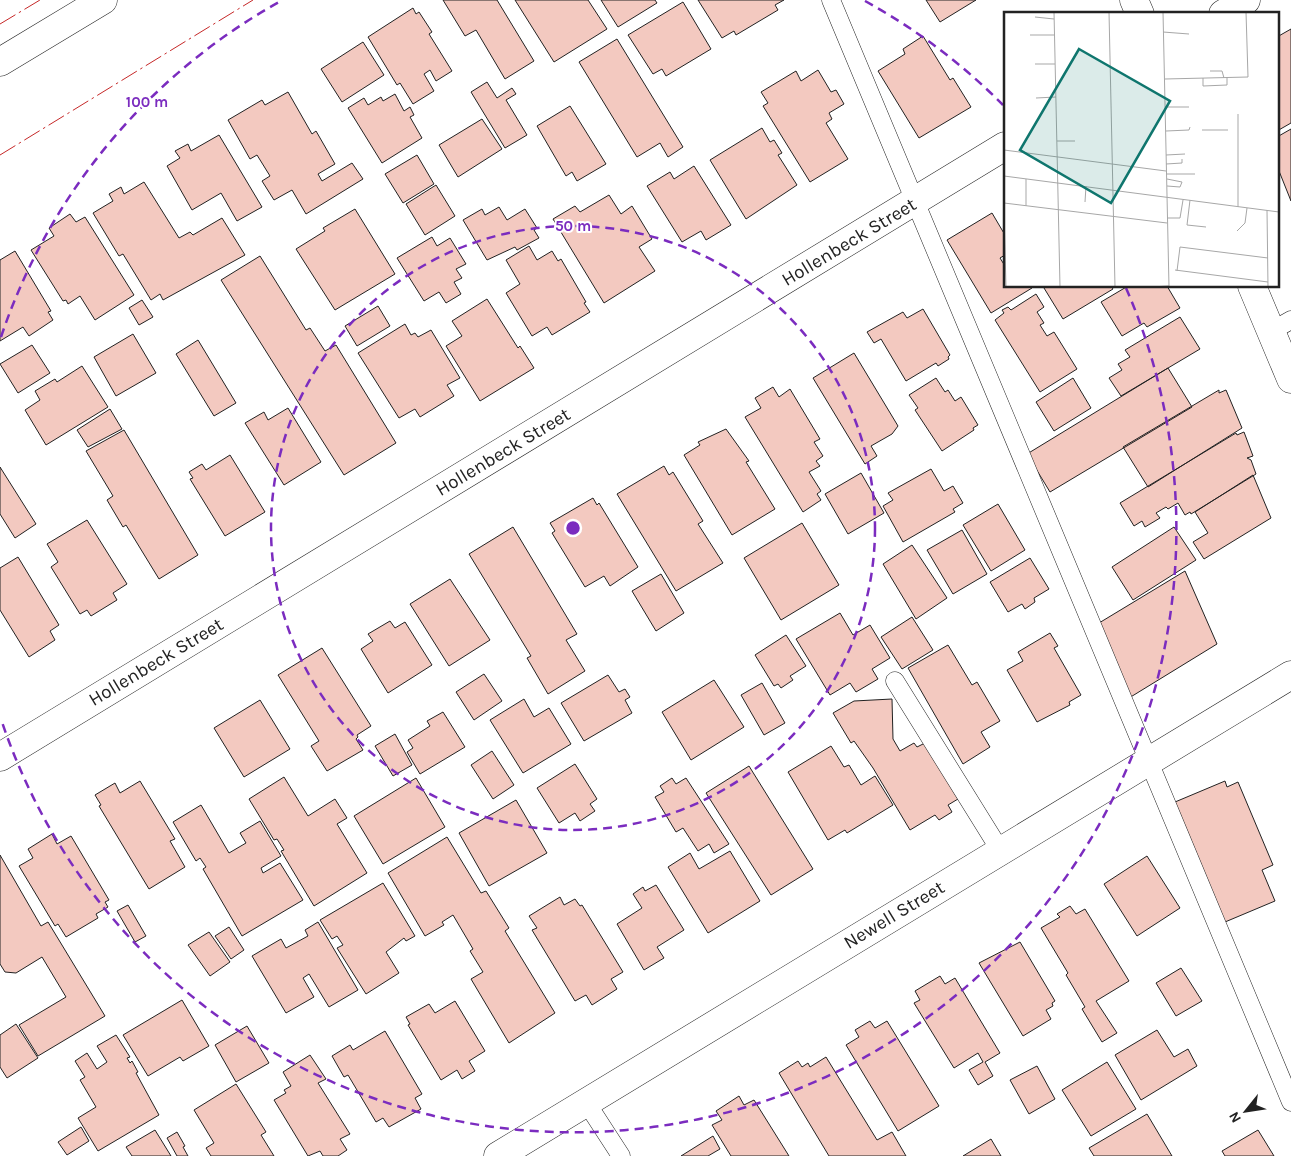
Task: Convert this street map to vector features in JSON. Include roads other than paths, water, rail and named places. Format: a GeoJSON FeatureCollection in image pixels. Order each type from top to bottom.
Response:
{"type":"FeatureCollection","features":[{"type":"Feature","properties":{"kind":"street"},"geometry":{"type":"LineString","coordinates":[[1134,0],[1139,12]]}},
{"type":"Feature","properties":{"kind":"street"},"geometry":{"type":"LineString","coordinates":[[1226,12],[1246,0]]}},
{"type":"Feature","properties":{"kind":"street"},"geometry":{"type":"LineString","coordinates":[[0,62],[87,4]]}},
{"type":"Feature","properties":{"kind":"street","name":"Hollenbeck Street"},"geometry":{"type":"LineString","coordinates":[[0,757],[1004,147]]}},
{"type":"Feature","properties":{"kind":"street"},"geometry":{"type":"LineString","coordinates":[[1253,288],[1281,326],[1291,379]]}},
{"type":"Feature","properties":{"kind":"street","name":"Newell Street"},"geometry":{"type":"LineString","coordinates":[[498,1156],[1291,675]]}},
{"type":"Feature","properties":{"kind":"lane"},"geometry":{"type":"LineString","coordinates":[[831,0],[1147,761],[1291,1102]]}},
{"type":"Feature","properties":{"kind":"lane"},"geometry":{"type":"LineString","coordinates":[[895,681],[1000,850]]}},
{"type":"Feature","properties":{"kind":"lane"},"geometry":{"type":"LineString","coordinates":[[586,1102],[621,1156]]}}]}
